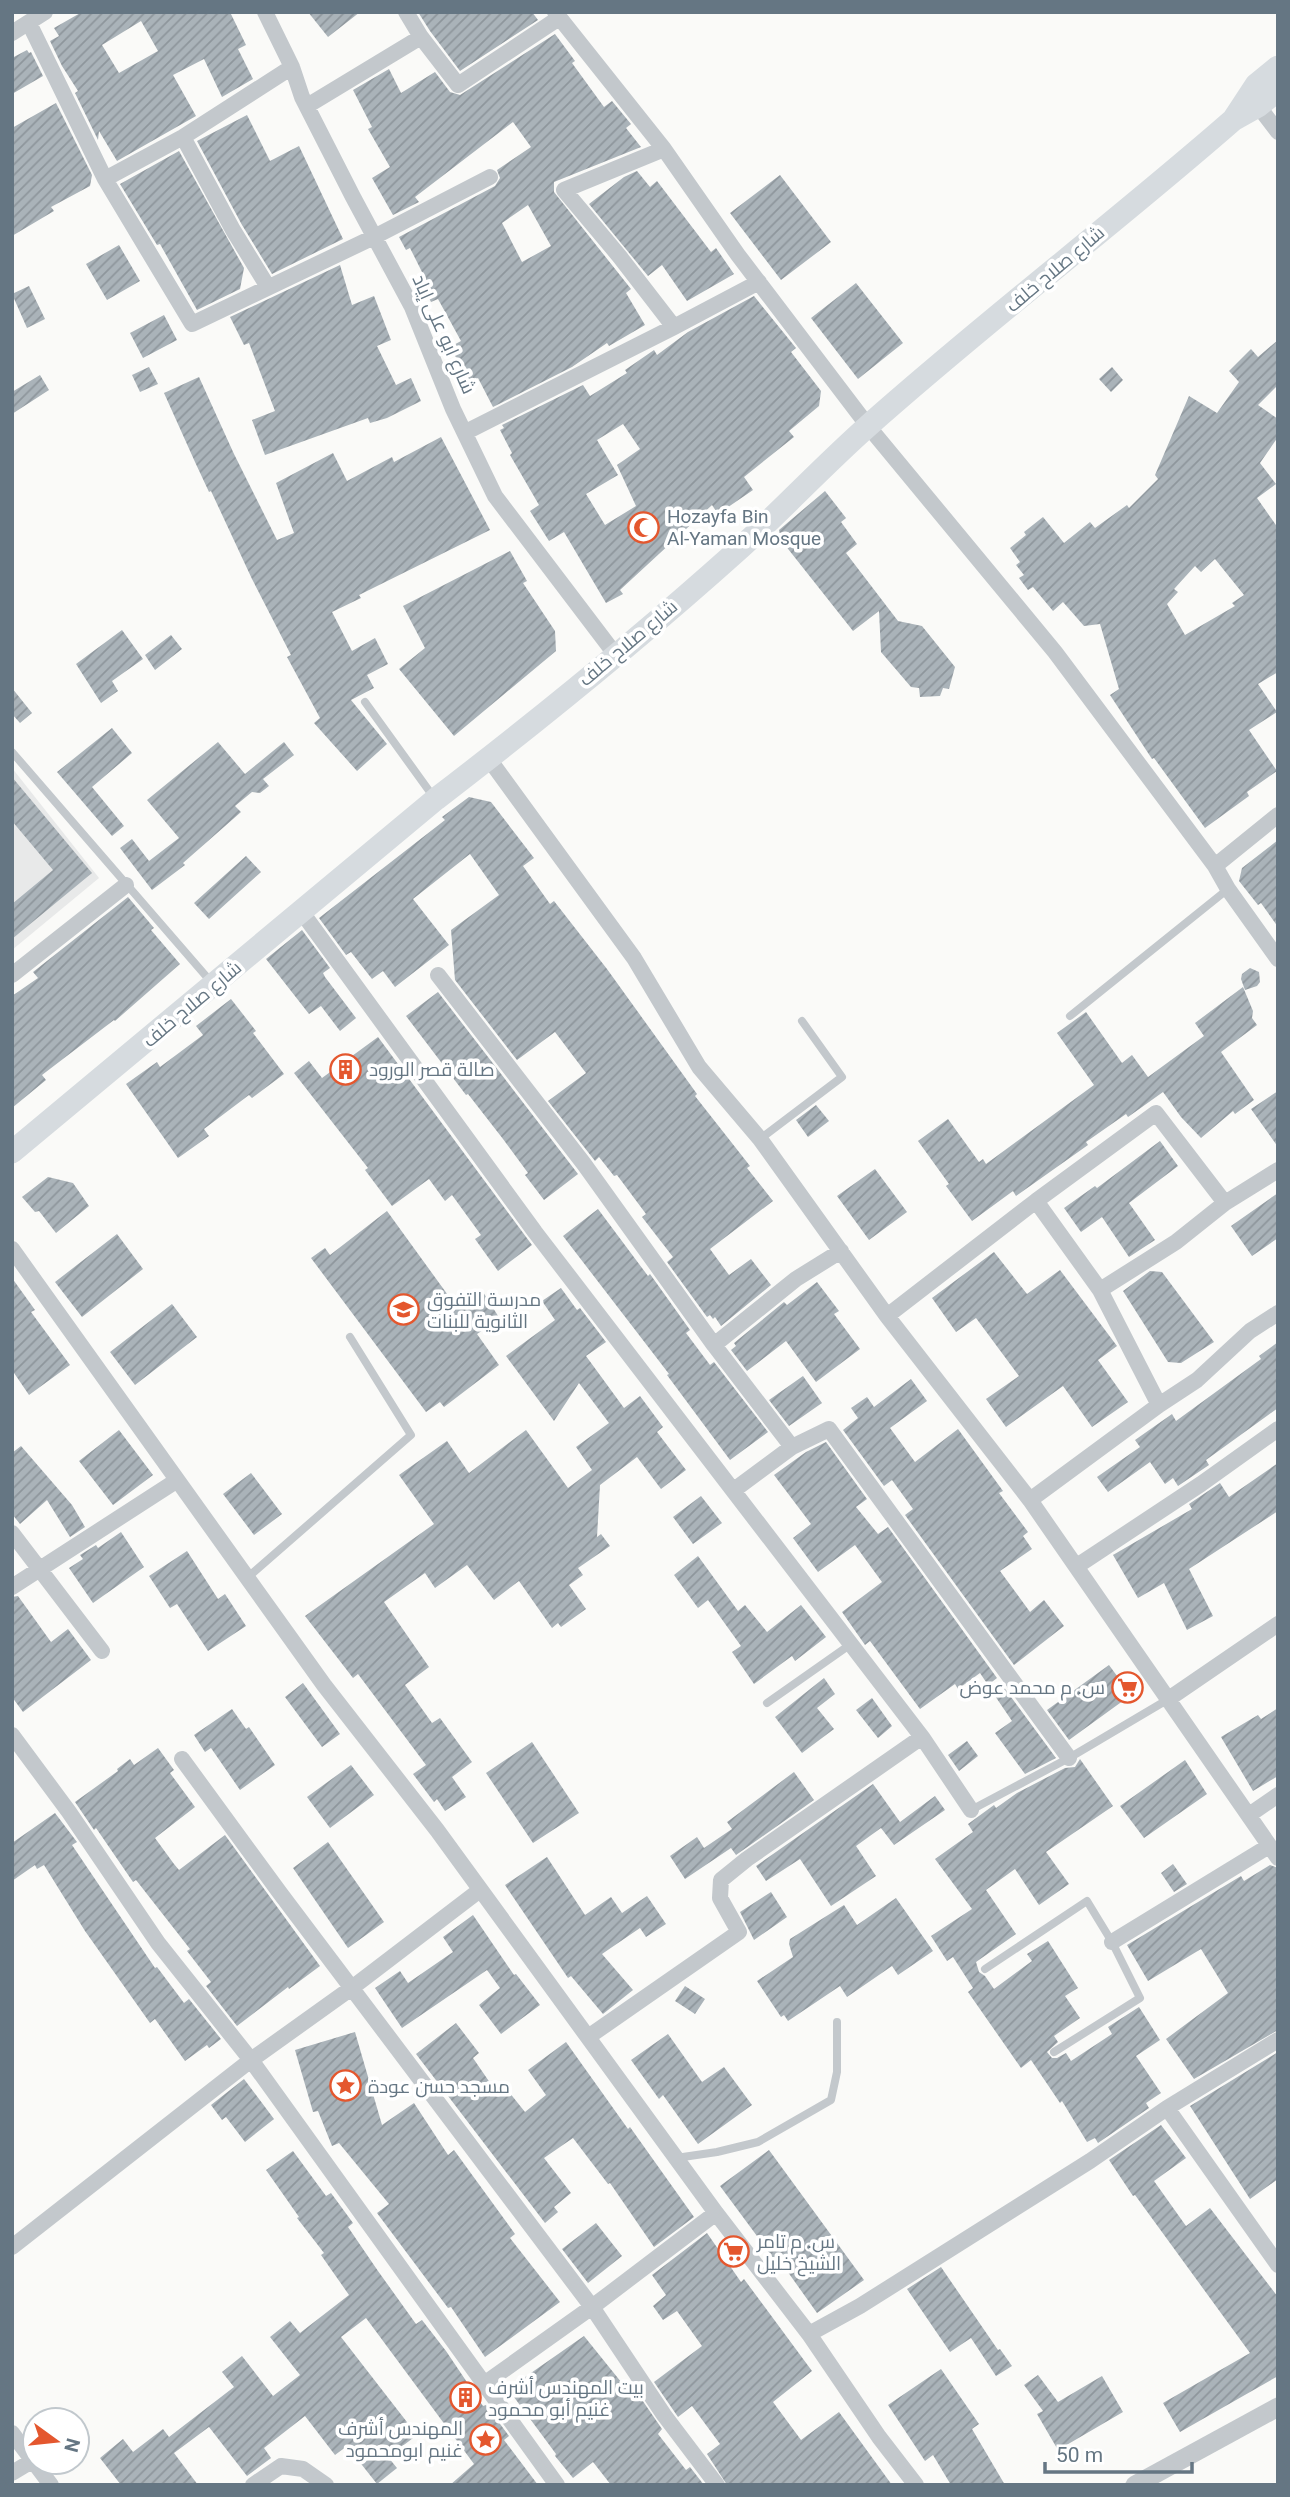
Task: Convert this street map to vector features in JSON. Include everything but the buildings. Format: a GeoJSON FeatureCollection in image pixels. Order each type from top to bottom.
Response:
{"type":"FeatureCollection","features":[{"type":"Feature","properties":{"kind":"main road","name":"شارع صلاح خلف"},"geometry":{"type":"LineString","coordinates":[[12,1153],[436,799],[489,759],[737,550],[868,426],[1233,120],[1253,100],[1278,66]]}},
{"type":"Feature","properties":{"kind":"main road","name":"شارع صلاح خلف"},"geometry":{"type":"LineString","coordinates":[[1253,100],[1278,90]]}},
{"type":"Feature","properties":{"kind":"street"},"geometry":{"type":"LineString","coordinates":[[12,33],[45,12]]}},
{"type":"Feature","properties":{"kind":"street","name":"شارع ابو على إياد"},"geometry":{"type":"LineString","coordinates":[[265,12],[292,67],[307,106],[412,307],[453,409],[495,496],[615,654]]}},
{"type":"Feature","properties":{"kind":"street"},"geometry":{"type":"LineString","coordinates":[[406,12],[421,37],[458,85],[557,15],[664,149],[758,282],[868,426],[1055,652],[1215,866],[1228,889],[1278,958]]}},
{"type":"Feature","properties":{"kind":"street"},"geometry":{"type":"LineString","coordinates":[[29,23],[105,179],[192,324],[374,237],[490,177]]}},
{"type":"Feature","properties":{"kind":"street"},"geometry":{"type":"LineString","coordinates":[[307,106],[421,37]]}},
{"type":"Feature","properties":{"kind":"street"},"geometry":{"type":"LineString","coordinates":[[105,179],[183,137],[292,67]]}},
{"type":"Feature","properties":{"kind":"street"},"geometry":{"type":"LineString","coordinates":[[1253,100],[1278,132]]}},
{"type":"Feature","properties":{"kind":"street"},"geometry":{"type":"LineString","coordinates":[[183,137],[233,230],[268,287]]}},
{"type":"Feature","properties":{"kind":"street"},"geometry":{"type":"LineString","coordinates":[[664,149],[564,190],[674,327]]}},
{"type":"Feature","properties":{"kind":"street"},"geometry":{"type":"LineString","coordinates":[[466,432],[758,282]]}},
{"type":"Feature","properties":{"kind":"street"},"geometry":{"type":"LineString","coordinates":[[489,759],[634,958],[699,1067],[760,1139],[887,1316],[1030,1500],[1273,1852],[1112,1942]]}},
{"type":"Feature","properties":{"kind":"street"},"geometry":{"type":"LineString","coordinates":[[1215,866],[1278,815]]}},
{"type":"Feature","properties":{"kind":"street"},"geometry":{"type":"LineString","coordinates":[[12,975],[127,885]]}},
{"type":"Feature","properties":{"kind":"street"},"geometry":{"type":"LineString","coordinates":[[301,911],[535,1232],[922,1737],[971,1810]]}},
{"type":"Feature","properties":{"kind":"street"},"geometry":{"type":"LineString","coordinates":[[438,975],[584,1164],[714,1345],[792,1447]]}},
{"type":"Feature","properties":{"kind":"street"},"geometry":{"type":"LineString","coordinates":[[887,1316],[1036,1200],[1156,1113],[1225,1203]]}},
{"type":"Feature","properties":{"kind":"street"},"geometry":{"type":"LineString","coordinates":[[1100,1290],[1176,1242],[1225,1203],[1278,1170]]}},
{"type":"Feature","properties":{"kind":"street"},"geometry":{"type":"LineString","coordinates":[[1036,1200],[1100,1290],[1159,1405]]}},
{"type":"Feature","properties":{"kind":"street"},"geometry":{"type":"LineString","coordinates":[[12,1249],[324,1685],[437,1830],[716,2213],[808,2334],[878,2437],[916,2485]]}},
{"type":"Feature","properties":{"kind":"street"},"geometry":{"type":"LineString","coordinates":[[714,1345],[796,1279],[841,1251]]}},
{"type":"Feature","properties":{"kind":"street"},"geometry":{"type":"LineString","coordinates":[[1030,1500],[1197,1380],[1250,1331],[1278,1312]]}},
{"type":"Feature","properties":{"kind":"street"},"geometry":{"type":"LineString","coordinates":[[734,1490],[792,1447],[829,1429],[1069,1758]]}},
{"type":"Feature","properties":{"kind":"street"},"geometry":{"type":"LineString","coordinates":[[1077,1566],[1278,1429]]}},
{"type":"Feature","properties":{"kind":"street"},"geometry":{"type":"LineString","coordinates":[[12,1587],[176,1481]]}},
{"type":"Feature","properties":{"kind":"street"},"geometry":{"type":"LineString","coordinates":[[12,1533],[102,1651]]}},
{"type":"Feature","properties":{"kind":"street"},"geometry":{"type":"LineString","coordinates":[[1167,1700],[1278,1625]]}},
{"type":"Feature","properties":{"kind":"street"},"geometry":{"type":"LineString","coordinates":[[12,1735],[69,1812],[158,1943],[251,2060],[557,2485]]}},
{"type":"Feature","properties":{"kind":"street"},"geometry":{"type":"LineString","coordinates":[[588,2037],[739,1932],[720,1898],[721,1880],[922,1737]]}},
{"type":"Feature","properties":{"kind":"street"},"geometry":{"type":"LineString","coordinates":[[182,1759],[592,2307],[664,2415],[717,2485]]}},
{"type":"Feature","properties":{"kind":"street"},"geometry":{"type":"LineString","coordinates":[[1249,1815],[1278,1795]]}},
{"type":"Feature","properties":{"kind":"street"},"geometry":{"type":"LineString","coordinates":[[12,2248],[251,2060],[353,1987],[480,1889]]}},
{"type":"Feature","properties":{"kind":"street"},"geometry":{"type":"LineString","coordinates":[[808,2334],[860,2306],[1090,2161],[1167,2108],[1278,2040]]}},
{"type":"Feature","properties":{"kind":"street"},"geometry":{"type":"LineString","coordinates":[[1167,2108],[1278,2265]]}},
{"type":"Feature","properties":{"kind":"street"},"geometry":{"type":"LineString","coordinates":[[484,2384],[716,2213]]}},
{"type":"Feature","properties":{"kind":"street"},"geometry":{"type":"LineString","coordinates":[[1136,2485],[1278,2407]]}},
{"type":"Feature","properties":{"kind":"street"},"geometry":{"type":"LineString","coordinates":[[253,2485],[281,2466],[303,2469],[326,2485]]}},
{"type":"Feature","properties":{"kind":"lane"},"geometry":{"type":"LineString","coordinates":[[365,702],[436,799]]}},
{"type":"Feature","properties":{"kind":"lane"},"geometry":{"type":"LineString","coordinates":[[12,752],[214,986]]}},
{"type":"Feature","properties":{"kind":"lane"},"geometry":{"type":"LineString","coordinates":[[1070,1016],[1228,889]]}},
{"type":"Feature","properties":{"kind":"lane"},"geometry":{"type":"LineString","coordinates":[[760,1139],[842,1077],[802,1021]]}},
{"type":"Feature","properties":{"kind":"lane"},"geometry":{"type":"LineString","coordinates":[[247,1578],[411,1435],[350,1337]]}},
{"type":"Feature","properties":{"kind":"lane"},"geometry":{"type":"LineString","coordinates":[[766,1703],[851,1644]]}},
{"type":"Feature","properties":{"kind":"lane"},"geometry":{"type":"LineString","coordinates":[[971,1810],[1069,1758],[1167,1700]]}},
{"type":"Feature","properties":{"kind":"lane"},"geometry":{"type":"LineString","coordinates":[[985,1969],[1087,1901],[1112,1942],[1140,1998],[1054,2052]]}},
{"type":"Feature","properties":{"kind":"lane"},"geometry":{"type":"LineString","coordinates":[[676,2158],[758,2142],[831,2100],[837,2072],[837,2022]]}},
{"type":"Feature","properties":{"kind":"shaded area"},"geometry":{"type":"Polygon","coordinates":[[[12,768],[99,878],[12,950],[12,768]]]}},
{"type":"Feature","properties":{"kind":"place","name":"Hozayfa Bin Al-Yaman Mosque"},"geometry":{"type":"Point","coordinates":[644,527]}},
{"type":"Feature","properties":{"kind":"place","name":"صالة قصر الورود"},"geometry":{"type":"Point","coordinates":[346,1069]}},
{"type":"Feature","properties":{"kind":"place","name":"مدرسة التفوق الثانوية للبنات"},"geometry":{"type":"Point","coordinates":[404,1310]}},
{"type":"Feature","properties":{"kind":"place","name":"س. م محمد عوض"},"geometry":{"type":"Point","coordinates":[1128,1687]}},
{"type":"Feature","properties":{"kind":"place","name":"مسجد حسن عودة"},"geometry":{"type":"Point","coordinates":[345,2086]}},
{"type":"Feature","properties":{"kind":"place","name":"س. م تامر الشيخ خليل"},"geometry":{"type":"Point","coordinates":[734,2252]}},
{"type":"Feature","properties":{"kind":"place","name":"بيت المهندس أشرف غنيم أبو محمود"},"geometry":{"type":"Point","coordinates":[465,2398]}},
{"type":"Feature","properties":{"kind":"place","name":"المهندس أشرف غنيم ابومحمود"},"geometry":{"type":"Point","coordinates":[486,2439]}}]}
